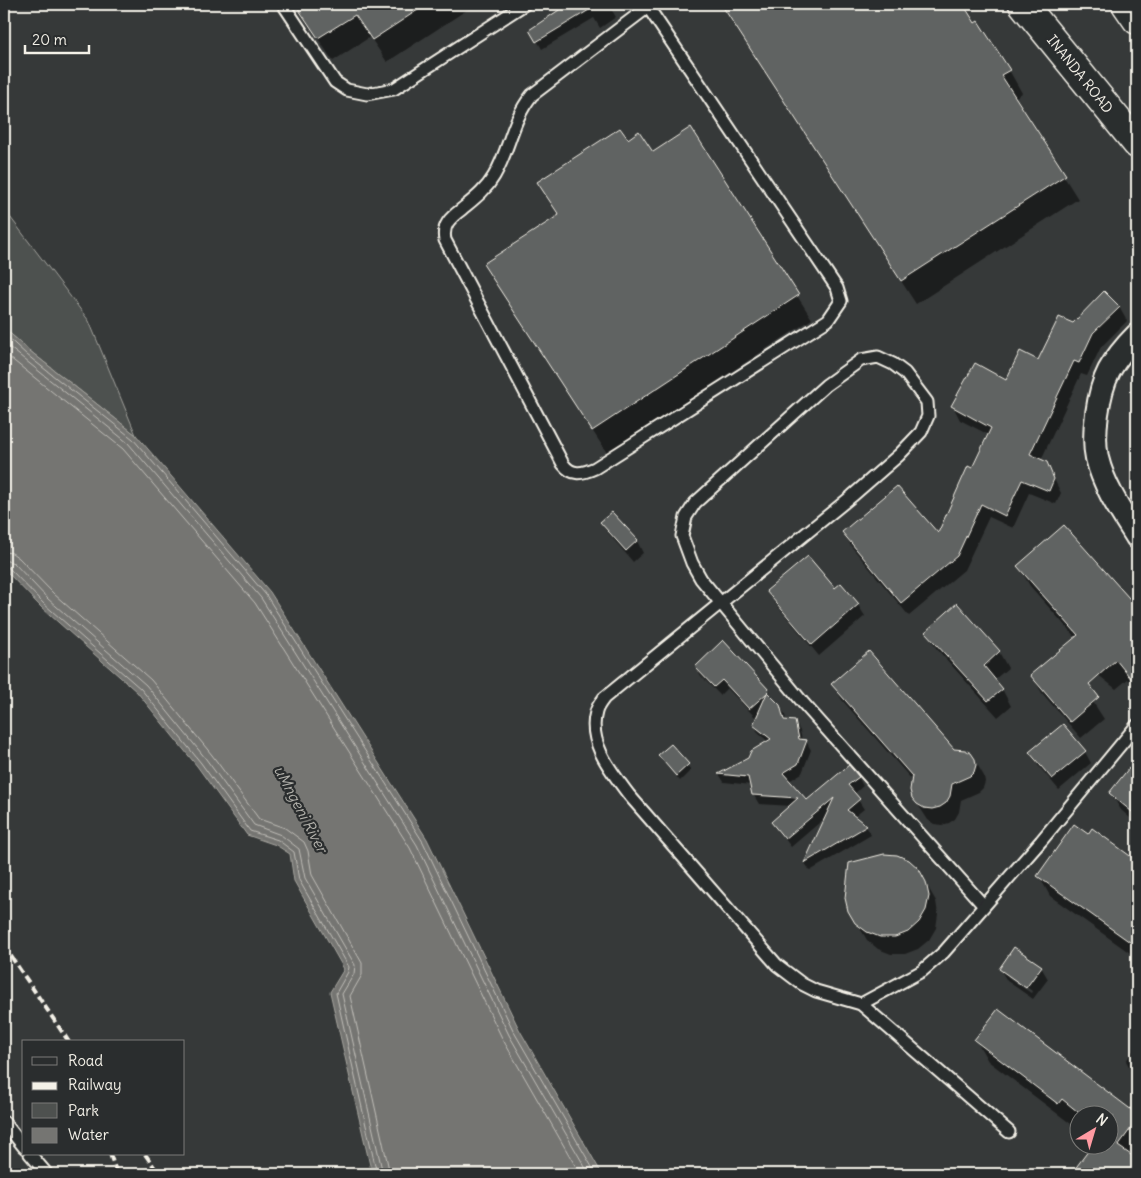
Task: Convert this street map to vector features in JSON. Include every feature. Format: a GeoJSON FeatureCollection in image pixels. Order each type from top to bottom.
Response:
{"type":"FeatureCollection","features":[{"type":"Feature","properties":{"kind":"main road","name":"INANDA ROAD"},"geometry":{"type":"LineString","coordinates":[[1023,4],[1137,144]]}},
{"type":"Feature","properties":{"kind":"main road"},"geometry":{"type":"LineString","coordinates":[[1126,4],[1137,20]]}},
{"type":"Feature","properties":{"kind":"street"},"geometry":{"type":"LineString","coordinates":[[1137,335],[1128,344],[1108,372],[1098,409],[1095,435],[1097,458],[1107,485],[1137,537]]}},
{"type":"Feature","properties":{"kind":"lane"},"geometry":{"type":"LineString","coordinates":[[283,4],[335,82],[347,90],[367,94],[394,89],[525,4]]}},
{"type":"Feature","properties":{"kind":"lane"},"geometry":{"type":"LineString","coordinates":[[649,5],[837,288],[841,301],[828,320],[595,468],[576,474],[568,470],[563,464],[445,240],[444,228],[450,218],[483,192],[494,176],[520,113],[532,95],[649,5]]}},
{"type":"Feature","properties":{"kind":"lane"},"geometry":{"type":"LineString","coordinates":[[984,906],[804,704],[720,602],[701,579],[692,563],[682,536],[686,517],[695,503],[826,385],[861,360],[878,357],[893,364],[905,373],[927,402],[928,416],[921,432],[899,455],[852,496],[720,602],[604,698],[596,711],[594,728],[597,744],[611,771],[629,795],[777,965],[802,984],[816,991],[861,1004],[1008,1132]]}},
{"type":"Feature","properties":{"kind":"lane"},"geometry":{"type":"LineString","coordinates":[[861,1004],[922,971],[944,952],[1041,841],[1137,725]]}},
{"type":"Feature","properties":{"kind":"lane"},"geometry":{"type":"LineString","coordinates":[[4,1122],[22,1144]]}},
{"type":"Feature","properties":{"kind":"lane"},"geometry":{"type":"LineString","coordinates":[[32,1156],[47,1174]]}},
{"type":"Feature","properties":{"kind":"green space"},"geometry":{"type":"Polygon","coordinates":[[[4,209],[89,321],[136,435],[4,328],[4,209]]]}},
{"type":"Feature","properties":{"kind":"water","name":"uMngeni River"},"geometry":{"type":"Polygon","coordinates":[[[4,328],[136,435],[270,592],[427,839],[519,1029],[602,1174],[372,1174],[330,992],[344,969],[294,881],[290,854],[276,845],[247,835],[197,766],[137,692],[41,607],[4,569],[4,328]]]}},
{"type":"Feature","properties":{"kind":"building"},"geometry":{"type":"Polygon","coordinates":[[[295,4],[427,4],[372,40],[355,15],[318,38],[295,4]]]}},
{"type":"Feature","properties":{"kind":"building"},"geometry":{"type":"Polygon","coordinates":[[[568,4],[599,4],[536,42],[529,30],[568,4]]]}},
{"type":"Feature","properties":{"kind":"building"},"geometry":{"type":"Polygon","coordinates":[[[721,4],[963,4],[975,23],[978,21],[1010,70],[1001,75],[1066,175],[901,281],[721,4]]]}},
{"type":"Feature","properties":{"kind":"building"},"geometry":{"type":"Polygon","coordinates":[[[691,127],[799,295],[592,431],[483,264],[559,215],[537,182],[620,128],[628,139],[639,131],[653,152],[691,127]]]}},
{"type":"Feature","properties":{"kind":"building"},"geometry":{"type":"Polygon","coordinates":[[[1104,291],[1120,307],[1093,333],[1079,363],[1074,361],[1030,454],[1047,462],[1054,479],[1049,491],[1022,480],[1005,516],[981,504],[957,556],[901,603],[842,532],[897,486],[938,533],[968,466],[972,468],[991,428],[951,406],[975,363],[1006,380],[1020,351],[1038,360],[1059,317],[1073,323],[1104,291]]]}},
{"type":"Feature","properties":{"kind":"building"},"geometry":{"type":"Polygon","coordinates":[[[612,512],[638,540],[626,551],[600,522],[612,512]]]}},
{"type":"Feature","properties":{"kind":"building"},"geometry":{"type":"Polygon","coordinates":[[[1064,525],[1137,607],[1137,686],[1116,660],[1089,684],[1099,697],[1070,722],[1030,675],[1078,635],[1017,566],[1064,525]]]}},
{"type":"Feature","properties":{"kind":"building"},"geometry":{"type":"Polygon","coordinates":[[[808,556],[835,588],[841,583],[859,604],[812,645],[766,591],[808,556]]]}},
{"type":"Feature","properties":{"kind":"building"},"geometry":{"type":"Polygon","coordinates":[[[957,603],[1000,651],[984,666],[1003,689],[988,701],[925,632],[957,603]]]}},
{"type":"Feature","properties":{"kind":"building"},"geometry":{"type":"Polygon","coordinates":[[[723,640],[769,690],[767,692],[780,705],[784,720],[795,721],[799,739],[807,740],[798,764],[783,773],[807,800],[849,765],[859,777],[848,785],[860,799],[847,810],[867,826],[804,863],[834,798],[785,839],[771,822],[798,798],[752,795],[748,777],[718,774],[748,758],[751,751],[771,739],[753,725],[767,693],[749,709],[722,680],[714,687],[695,667],[723,640]]]}},
{"type":"Feature","properties":{"kind":"building"},"geometry":{"type":"Polygon","coordinates":[[[869,651],[954,749],[965,750],[971,753],[975,759],[974,772],[970,776],[952,784],[950,796],[946,803],[940,807],[924,808],[917,804],[912,798],[910,790],[912,776],[831,684],[869,651]]]}},
{"type":"Feature","properties":{"kind":"building"},"geometry":{"type":"Polygon","coordinates":[[[1063,724],[1086,751],[1052,779],[1029,752],[1063,724]]]}},
{"type":"Feature","properties":{"kind":"building"},"geometry":{"type":"Polygon","coordinates":[[[671,744],[689,764],[676,776],[658,755],[671,744]]]}},
{"type":"Feature","properties":{"kind":"building"},"geometry":{"type":"Polygon","coordinates":[[[1137,758],[1137,816],[1109,793],[1137,758]]]}},
{"type":"Feature","properties":{"kind":"building"},"geometry":{"type":"Polygon","coordinates":[[[1074,824],[1088,834],[1092,828],[1137,861],[1137,947],[1037,876],[1074,824]]]}},
{"type":"Feature","properties":{"kind":"building"},"geometry":{"type":"Polygon","coordinates":[[[884,854],[897,855],[909,860],[919,869],[926,882],[929,896],[926,910],[919,922],[908,932],[895,937],[880,937],[867,932],[855,923],[848,911],[845,898],[849,863],[884,854]]]}},
{"type":"Feature","properties":{"kind":"building"},"geometry":{"type":"Polygon","coordinates":[[[1014,947],[1042,966],[1026,988],[999,969],[1014,947]]]}},
{"type":"Feature","properties":{"kind":"building"},"geometry":{"type":"Polygon","coordinates":[[[998,1009],[1137,1114],[1137,1120],[1118,1146],[1118,1106],[1071,1106],[1062,1099],[1058,1104],[974,1040],[998,1009]]]}},
{"type":"Feature","properties":{"kind":"building"},"geometry":{"type":"Polygon","coordinates":[[[1118,1146],[1137,1159],[1137,1174],[1071,1174],[1084,1156],[1118,1156],[1118,1146]]]}},
{"type":"Feature","properties":{"kind":"railway"},"geometry":{"type":"LineString","coordinates":[[4,946],[68,1040]]}},
{"type":"Feature","properties":{"kind":"railway"},"geometry":{"type":"LineString","coordinates":[[111,1156],[117,1174]]}},
{"type":"Feature","properties":{"kind":"railway"},"geometry":{"type":"LineString","coordinates":[[146,1156],[159,1174]]}}]}
